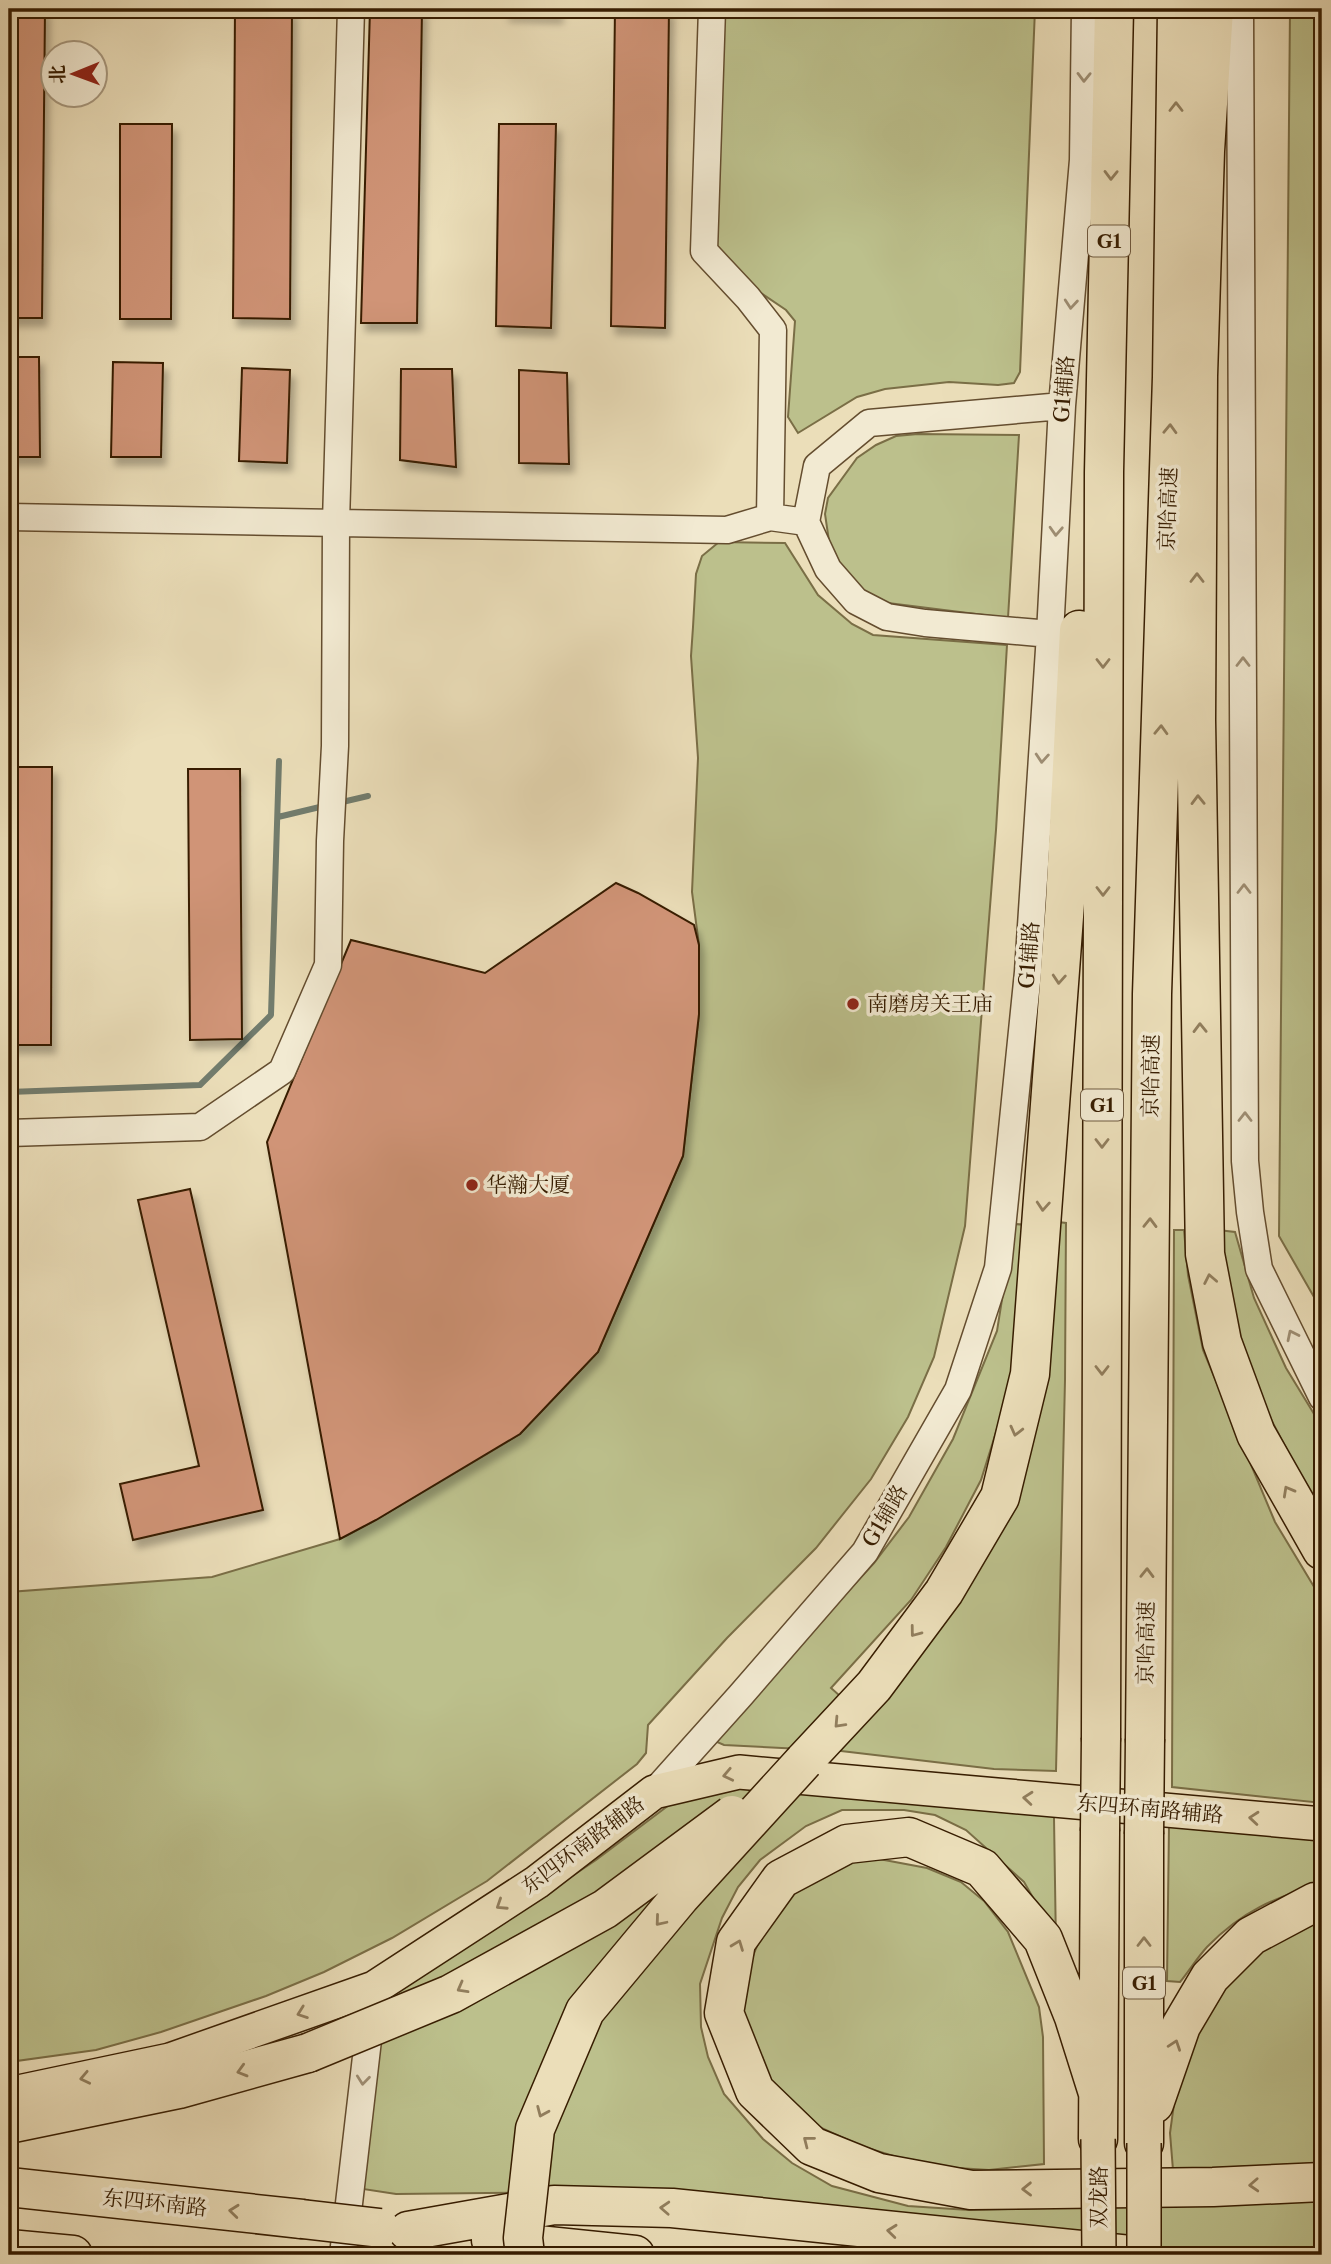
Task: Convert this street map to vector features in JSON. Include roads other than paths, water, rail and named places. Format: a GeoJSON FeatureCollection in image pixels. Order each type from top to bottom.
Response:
{"type":"FeatureCollection","features":[{"type":"Feature","properties":{"kind":"highway","name":"G1"},"geometry":{"type":"LineString","coordinates":[[1098,2139],[1104,472],[1115,9]]}},
{"type":"Feature","properties":{"kind":"highway","name":"京哈高速"},"geometry":{"type":"LineString","coordinates":[[1144,2138],[1144,1834],[1152,994],[1175,248],[1177,9]]}},
{"type":"Feature","properties":{"kind":"highway"},"geometry":{"type":"LineString","coordinates":[[1214,9],[1205,151],[1198,376],[1196,720],[1205,1254],[1222,1342],[1256,1434],[1322,1550]]}},
{"type":"Feature","properties":{"kind":"highway"},"geometry":{"type":"LineString","coordinates":[[1198,376],[1175,248],[1205,151]]}},
{"type":"Feature","properties":{"kind":"highway"},"geometry":{"type":"LineString","coordinates":[[525,2255],[523,2238],[535,2129],[585,2011],[680,1897],[874,1686],[944,1592],[1000,1497],[1030,1374],[1063,930],[1080,609],[1104,472]]}},
{"type":"Feature","properties":{"kind":"highway"},"geometry":{"type":"LineString","coordinates":[[9,2124],[179,2089],[308,2053],[451,1994],[605,1909],[804,1761]]}},
{"type":"Feature","properties":{"kind":"highway"},"geometry":{"type":"LineString","coordinates":[[1098,2093],[1074,2017],[1043,1938],[982,1868],[909,1837],[847,1844],[781,1879],[736,1942],[724,2012],[755,2091],[812,2146],[879,2173],[971,2190],[1213,2187],[1322,2182]]}},
{"type":"Feature","properties":{"kind":"highway"},"geometry":{"type":"LineString","coordinates":[[1144,2138],[1181,2026],[1210,1977],[1251,1936],[1315,1902],[1322,1902]]}},
{"type":"Feature","properties":{"kind":"highway","name":"东四环南路"},"geometry":{"type":"LineString","coordinates":[[9,2187],[394,2229]]}},
{"type":"Feature","properties":{"kind":"highway"},"geometry":{"type":"LineString","coordinates":[[394,2229],[554,2205],[659,2208],[1130,2255]]}},
{"type":"Feature","properties":{"kind":"highway"},"geometry":{"type":"LineString","coordinates":[[394,2229],[635,2255]]}},
{"type":"Feature","properties":{"kind":"highway"},"geometry":{"type":"LineString","coordinates":[[9,2249],[66,2255]]}},
{"type":"Feature","properties":{"kind":"main road","name":"东四环南路辅路"},"geometry":{"type":"LineString","coordinates":[[9,2094],[170,2060],[374,1987],[537,1882],[654,1791],[739,1772],[1322,1824]]}},
{"type":"Feature","properties":{"kind":"main road"},"geometry":{"type":"LineString","coordinates":[[1144,2138],[1144,2255]]}},
{"type":"Feature","properties":{"kind":"main road","name":"双龙路"},"geometry":{"type":"LineString","coordinates":[[1098,2139],[1099,2255]]}},
{"type":"Feature","properties":{"kind":"street"},"geometry":{"type":"LineString","coordinates":[[9,1133],[200,1127],[282,1071],[328,965],[334,769],[336,522],[351,9]]}},
{"type":"Feature","properties":{"kind":"street"},"geometry":{"type":"LineString","coordinates":[[712,9],[704,251],[748,298],[773,330],[770,517]]}},
{"type":"Feature","properties":{"kind":"street","name":"G1辅路"},"geometry":{"type":"LineString","coordinates":[[654,1791],[865,1552],[958,1390],[998,1268],[1028,972],[1062,406],[1083,160],[1085,9]]}},
{"type":"Feature","properties":{"kind":"street"},"geometry":{"type":"LineString","coordinates":[[1240,9],[1245,1161],[1259,1269],[1322,1397]]}},
{"type":"Feature","properties":{"kind":"street"},"geometry":{"type":"LineString","coordinates":[[1050,634],[887,617],[856,601],[828,569],[806,522],[817,466],[869,422],[1062,406]]}},
{"type":"Feature","properties":{"kind":"street"},"geometry":{"type":"LineString","coordinates":[[9,517],[727,530],[770,517],[806,522]]}},
{"type":"Feature","properties":{"kind":"street"},"geometry":{"type":"LineString","coordinates":[[343,2255],[374,1987]]}},
{"type":"Feature","properties":{"kind":"waterway"},"geometry":{"type":"LineString","coordinates":[[9,1092],[200,1085],[271,1015],[279,761]]}},
{"type":"Feature","properties":{"kind":"waterway"},"geometry":{"type":"LineString","coordinates":[[338,803],[368,796]]}},
{"type":"Feature","properties":{"kind":"waterway"},"geometry":{"type":"LineString","coordinates":[[278,817],[324,806]]}},
{"type":"Feature","properties":{"kind":"place","name":"南磨房关王庙"},"geometry":{"type":"Point","coordinates":[853,1004]}},
{"type":"Feature","properties":{"kind":"place","name":"华瀚大厦"},"geometry":{"type":"Point","coordinates":[472,1185]}}]}
